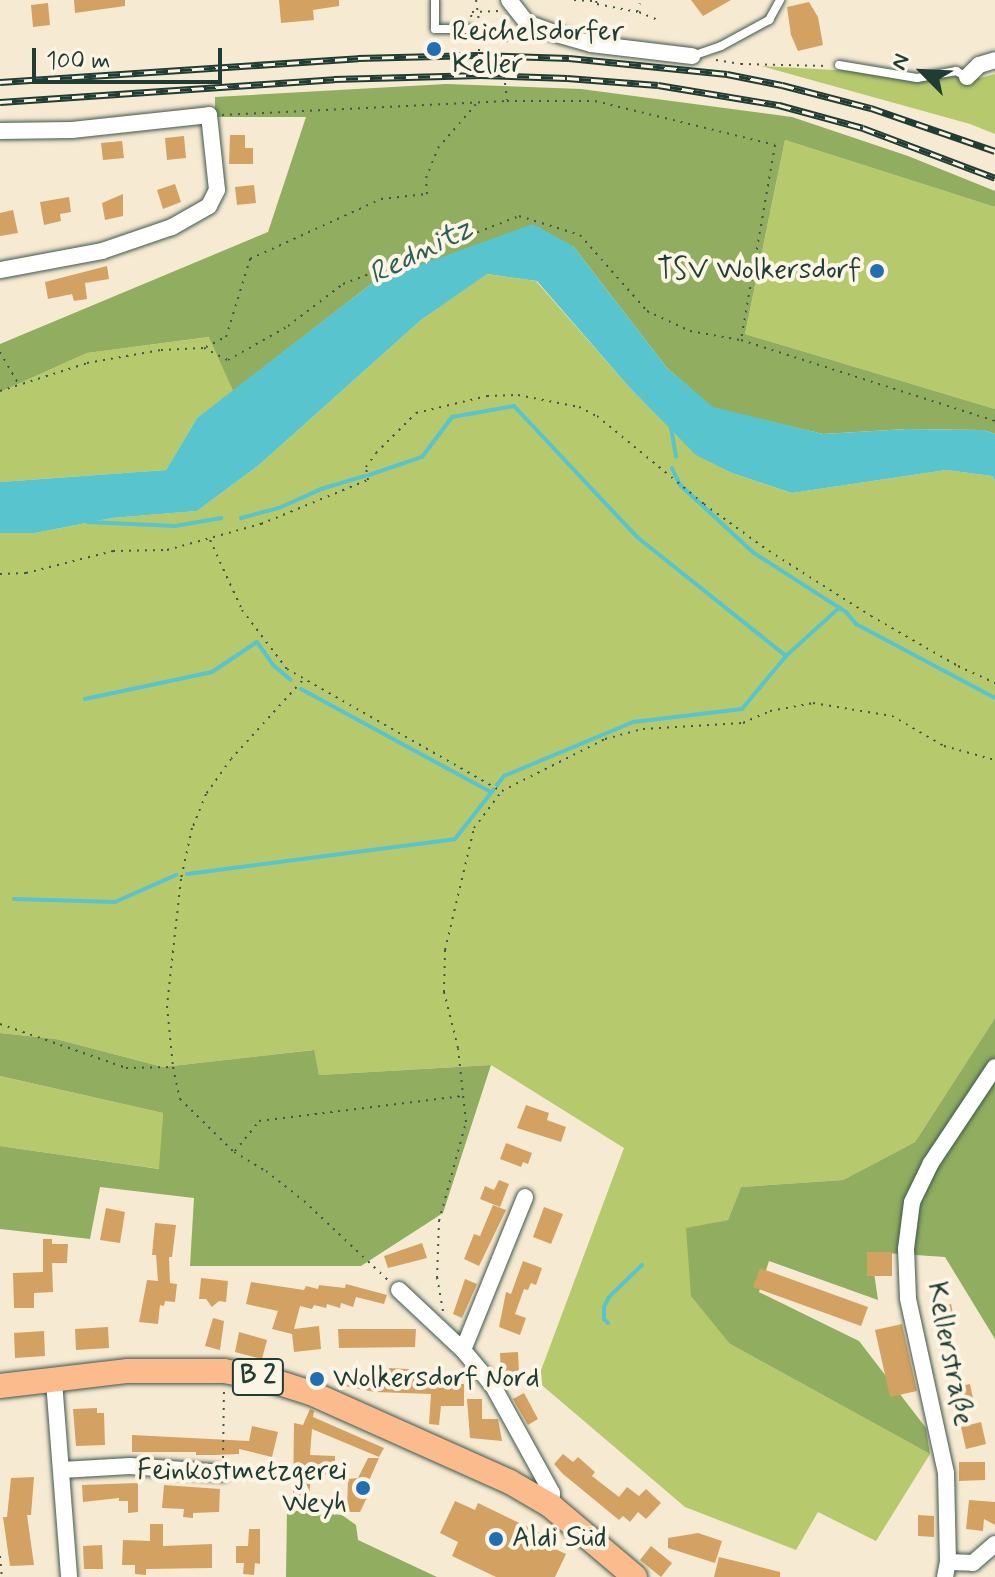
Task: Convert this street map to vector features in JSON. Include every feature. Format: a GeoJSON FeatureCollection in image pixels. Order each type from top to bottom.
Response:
{"type":"FeatureCollection","features":[{"type":"Feature","properties":{"kind":"main road","name":"B 2"},"geometry":{"type":"LineString","coordinates":[[0,1386],[128,1371],[224,1371],[267,1379],[311,1393],[475,1465],[551,1506],[635,1577]]}},
{"type":"Feature","properties":{"kind":"street"},"geometry":{"type":"LineString","coordinates":[[507,6],[527,23],[591,44],[692,56]]}},
{"type":"Feature","properties":{"kind":"street"},"geometry":{"type":"LineString","coordinates":[[967,77],[979,65],[995,60]]}},
{"type":"Feature","properties":{"kind":"street"},"geometry":{"type":"LineString","coordinates":[[0,131],[72,130],[209,115],[217,190],[209,206],[172,227],[102,251],[0,270]]}},
{"type":"Feature","properties":{"kind":"street","name":"Kellerstraße"},"geometry":{"type":"LineString","coordinates":[[946,1569],[946,1473],[908,1298],[906,1249],[912,1202],[931,1163],[995,1067]]}},
{"type":"Feature","properties":{"kind":"street"},"geometry":{"type":"LineString","coordinates":[[463,1350],[525,1197]]}},
{"type":"Feature","properties":{"kind":"street"},"geometry":{"type":"LineString","coordinates":[[399,1290],[463,1350],[493,1386],[552,1493],[551,1506]]}},
{"type":"Feature","properties":{"kind":"street"},"geometry":{"type":"LineString","coordinates":[[54,1381],[69,1577]]}},
{"type":"Feature","properties":{"kind":"street"},"geometry":{"type":"LineString","coordinates":[[62,1470],[130,1466],[223,1473]]}},
{"type":"Feature","properties":{"kind":"street"},"geometry":{"type":"LineString","coordinates":[[946,1569],[973,1563],[995,1544]]}},
{"type":"Feature","properties":{"kind":"lane"},"geometry":{"type":"LineString","coordinates":[[435,0],[435,29],[470,29]]}},
{"type":"Feature","properties":{"kind":"lane"},"geometry":{"type":"LineString","coordinates":[[692,56],[721,46],[769,20],[780,0]]}},
{"type":"Feature","properties":{"kind":"lane"},"geometry":{"type":"LineString","coordinates":[[839,65],[917,78],[956,71],[967,77]]}},
{"type":"Feature","properties":{"kind":"path"},"geometry":{"type":"LineString","coordinates":[[476,0],[479,12],[507,6]]}},
{"type":"Feature","properties":{"kind":"path"},"geometry":{"type":"LineString","coordinates":[[574,0],[596,0],[597,4],[637,12],[660,21]]}},
{"type":"Feature","properties":{"kind":"path"},"geometry":{"type":"LineString","coordinates":[[637,12],[640,3]]}},
{"type":"Feature","properties":{"kind":"path"},"geometry":{"type":"LineString","coordinates":[[479,45],[479,51]]}},
{"type":"Feature","properties":{"kind":"path"},"geometry":{"type":"LineString","coordinates":[[692,56],[741,64],[839,65]]}},
{"type":"Feature","properties":{"kind":"path"},"geometry":{"type":"LineString","coordinates":[[505,83],[507,101]]}},
{"type":"Feature","properties":{"kind":"path"},"geometry":{"type":"LineString","coordinates":[[209,115],[478,102],[595,101],[775,145],[741,340]]}},
{"type":"Feature","properties":{"kind":"path"},"geometry":{"type":"LineString","coordinates":[[0,391],[87,363],[161,350],[204,348],[226,337],[250,259],[381,199],[427,194],[426,178],[438,148],[478,102]]}},
{"type":"Feature","properties":{"kind":"path"},"geometry":{"type":"LineString","coordinates":[[204,348],[228,360],[288,326],[343,284],[519,216],[580,235],[647,311],[690,331],[741,340],[995,421]]}},
{"type":"Feature","properties":{"kind":"path"},"geometry":{"type":"LineString","coordinates":[[0,352],[20,386]]}},
{"type":"Feature","properties":{"kind":"path"},"geometry":{"type":"LineString","coordinates":[[0,574],[26,573],[113,551],[167,550],[210,540],[303,509],[368,480],[366,467],[376,453],[416,413],[487,396],[548,399],[597,416],[704,504],[769,551],[871,616],[995,683]]}},
{"type":"Feature","properties":{"kind":"path"},"geometry":{"type":"LineString","coordinates":[[210,540],[242,610],[287,669],[302,681],[502,791]]}},
{"type":"Feature","properties":{"kind":"path"},"geometry":{"type":"LineString","coordinates":[[302,681],[231,759],[206,794],[192,828],[181,879],[167,1006],[173,1067],[180,1099],[234,1152],[266,1171],[304,1201],[399,1290]]}},
{"type":"Feature","properties":{"kind":"path"},"geometry":{"type":"LineString","coordinates":[[447,1336],[437,1278],[439,1221],[466,1122],[444,992],[445,950],[474,828],[502,791],[605,739],[643,729],[743,723],[770,711],[813,703],[892,716],[944,746],[995,760]]}},
{"type":"Feature","properties":{"kind":"path"},"geometry":{"type":"LineString","coordinates":[[0,1024],[126,1068],[173,1067]]}},
{"type":"Feature","properties":{"kind":"path"},"geometry":{"type":"LineString","coordinates":[[234,1152],[259,1121],[464,1096]]}},
{"type":"Feature","properties":{"kind":"path"},"geometry":{"type":"LineString","coordinates":[[223,1473],[224,1371]]}},
{"type":"Feature","properties":{"kind":"path"},"geometry":{"type":"LineString","coordinates":[[0,1556],[2,1577]]}},
{"type":"Feature","properties":{"kind":"green space"},"geometry":{"type":"Polygon","coordinates":[[[761,66],[980,78],[995,74],[995,134],[970,124],[761,66]]]}},
{"type":"Feature","properties":{"kind":"green space"},"geometry":{"type":"Polygon","coordinates":[[[446,84],[581,89],[792,117],[908,156],[995,191],[995,207],[785,140],[745,334],[995,409],[995,434],[983,430],[907,429],[823,434],[713,408],[667,368],[573,246],[375,281],[233,391],[209,337],[87,353],[0,392],[0,344],[268,232],[306,117],[215,117],[215,97],[446,84]]]}},
{"type":"Feature","properties":{"kind":"green space","name":"TSV Wolkersdorf"},"geometry":{"type":"Polygon","coordinates":[[[785,140],[995,207],[995,409],[745,334],[785,140]]]}},
{"type":"Feature","properties":{"kind":"green space"},"geometry":{"type":"Polygon","coordinates":[[[486,274],[536,281],[629,387],[696,454],[732,473],[792,493],[946,470],[992,476],[995,480],[995,1018],[915,1142],[843,1180],[741,1187],[728,1220],[686,1229],[730,1344],[930,1454],[876,1541],[818,1512],[796,1550],[685,1507],[537,1381],[624,1148],[491,1065],[319,1075],[313,1050],[163,1067],[56,1039],[0,1033],[0,533],[35,533],[112,518],[197,511],[259,465],[421,320],[486,274]]]}},
{"type":"Feature","properties":{"kind":"green space"},"geometry":{"type":"Polygon","coordinates":[[[210,337],[233,391],[197,418],[166,470],[0,482],[0,392],[87,353],[210,337]]]}},
{"type":"Feature","properties":{"kind":"green space"},"geometry":{"type":"Polygon","coordinates":[[[995,1018],[995,1339],[945,1257],[871,1252],[878,1300],[769,1261],[759,1292],[859,1341],[926,1428],[930,1454],[730,1344],[691,1296],[686,1228],[728,1220],[741,1187],[843,1180],[915,1142],[995,1018]]]}},
{"type":"Feature","properties":{"kind":"green space"},"geometry":{"type":"Polygon","coordinates":[[[0,1033],[56,1039],[163,1067],[314,1050],[319,1075],[491,1065],[443,1213],[361,1266],[190,1266],[194,1198],[100,1187],[90,1239],[0,1229],[0,1146],[159,1169],[163,1113],[0,1076],[0,1033]]]}},
{"type":"Feature","properties":{"kind":"green space"},"geometry":{"type":"Polygon","coordinates":[[[0,1076],[163,1113],[160,1169],[0,1146],[0,1076]]]}},
{"type":"Feature","properties":{"kind":"green space"},"geometry":{"type":"Polygon","coordinates":[[[287,1510],[342,1515],[356,1525],[358,1540],[437,1577],[286,1577],[287,1510]]]}},
{"type":"Feature","properties":{"kind":"water"},"geometry":{"type":"Polygon","coordinates":[[[533,224],[573,246],[667,368],[713,407],[823,434],[907,429],[983,430],[995,434],[995,480],[992,476],[946,470],[792,493],[732,473],[696,455],[629,387],[537,281],[487,274],[421,320],[259,465],[197,511],[112,518],[35,533],[0,533],[0,482],[166,470],[197,418],[375,281],[533,224]]]}},
{"type":"Feature","properties":{"kind":"building"},"geometry":{"type":"Polygon","coordinates":[[[74,0],[125,0],[125,6],[75,13],[74,0]]]}},
{"type":"Feature","properties":{"kind":"building"},"geometry":{"type":"Polygon","coordinates":[[[279,0],[339,0],[339,6],[313,10],[314,20],[281,23],[279,0]]]}},
{"type":"Feature","properties":{"kind":"building"},"geometry":{"type":"Polygon","coordinates":[[[691,0],[731,0],[703,16],[691,0]]]}},
{"type":"Feature","properties":{"kind":"building"},"geometry":{"type":"Polygon","coordinates":[[[809,2],[818,17],[823,45],[798,51],[791,35],[787,7],[809,2]]]}},
{"type":"Feature","properties":{"kind":"building"},"geometry":{"type":"Polygon","coordinates":[[[48,3],[50,25],[33,27],[31,5],[48,3]]]}},
{"type":"Feature","properties":{"kind":"building"},"geometry":{"type":"Polygon","coordinates":[[[230,135],[245,135],[245,148],[253,148],[253,164],[229,164],[230,135]]]}},
{"type":"Feature","properties":{"kind":"building"},"geometry":{"type":"Polygon","coordinates":[[[184,136],[186,158],[167,160],[165,138],[184,136]]]}},
{"type":"Feature","properties":{"kind":"building"},"geometry":{"type":"Polygon","coordinates":[[[122,141],[124,158],[103,160],[101,143],[122,141]]]}},
{"type":"Feature","properties":{"kind":"building"},"geometry":{"type":"Polygon","coordinates":[[[175,184],[181,202],[163,209],[157,190],[175,184]]]}},
{"type":"Feature","properties":{"kind":"building"},"geometry":{"type":"Polygon","coordinates":[[[254,185],[256,203],[237,205],[235,187],[254,185]]]}},
{"type":"Feature","properties":{"kind":"building"},"geometry":{"type":"Polygon","coordinates":[[[123,194],[123,216],[105,220],[102,203],[123,194]]]}},
{"type":"Feature","properties":{"kind":"building"},"geometry":{"type":"Polygon","coordinates":[[[69,197],[71,212],[60,214],[61,221],[44,225],[40,202],[69,197]]]}},
{"type":"Feature","properties":{"kind":"building"},"geometry":{"type":"Polygon","coordinates":[[[13,210],[18,233],[0,236],[0,213],[13,210]]]}},
{"type":"Feature","properties":{"kind":"building"},"geometry":{"type":"Polygon","coordinates":[[[107,266],[109,279],[85,283],[87,299],[74,301],[72,294],[48,299],[45,282],[107,266]]]}},
{"type":"Feature","properties":{"kind":"building"},"geometry":{"type":"Polygon","coordinates":[[[526,1105],[549,1113],[547,1120],[566,1127],[561,1142],[517,1128],[526,1105]]]}},
{"type":"Feature","properties":{"kind":"building"},"geometry":{"type":"Polygon","coordinates":[[[506,1143],[532,1153],[528,1164],[523,1162],[521,1167],[500,1159],[506,1143]]]}},
{"type":"Feature","properties":{"kind":"building"},"geometry":{"type":"Polygon","coordinates":[[[499,1180],[509,1184],[500,1207],[480,1199],[485,1186],[494,1190],[499,1180]]]}},
{"type":"Feature","properties":{"kind":"building"},"geometry":{"type":"Polygon","coordinates":[[[493,1205],[506,1210],[479,1266],[464,1259],[474,1234],[480,1236],[493,1205]]]}},
{"type":"Feature","properties":{"kind":"building"},"geometry":{"type":"Polygon","coordinates":[[[544,1207],[563,1214],[551,1244],[533,1237],[544,1207]]]}},
{"type":"Feature","properties":{"kind":"building"},"geometry":{"type":"Polygon","coordinates":[[[106,1208],[125,1212],[120,1243],[100,1240],[106,1208]]]}},
{"type":"Feature","properties":{"kind":"building"},"geometry":{"type":"Polygon","coordinates":[[[155,1223],[176,1225],[172,1257],[169,1257],[170,1283],[177,1284],[175,1302],[165,1301],[164,1306],[160,1305],[158,1324],[139,1322],[147,1280],[158,1281],[156,1255],[152,1255],[155,1223]]]}},
{"type":"Feature","properties":{"kind":"building"},"geometry":{"type":"Polygon","coordinates":[[[43,1239],[52,1239],[52,1244],[68,1244],[67,1263],[52,1263],[53,1292],[34,1293],[34,1308],[14,1308],[13,1273],[43,1272],[43,1239]]]}},
{"type":"Feature","properties":{"kind":"building"},"geometry":{"type":"Polygon","coordinates":[[[422,1243],[427,1258],[388,1268],[384,1256],[422,1243]]]}},
{"type":"Feature","properties":{"kind":"building"},"geometry":{"type":"Polygon","coordinates":[[[867,1252],[892,1252],[892,1276],[867,1276],[867,1252]]]}},
{"type":"Feature","properties":{"kind":"building"},"geometry":{"type":"Polygon","coordinates":[[[523,1261],[542,1268],[536,1285],[531,1283],[528,1290],[524,1289],[515,1314],[526,1318],[520,1335],[499,1327],[506,1292],[511,1294],[523,1261]]]}},
{"type":"Feature","properties":{"kind":"building"},"geometry":{"type":"Polygon","coordinates":[[[760,1268],[868,1307],[861,1326],[753,1287],[760,1268]]]}},
{"type":"Feature","properties":{"kind":"building"},"geometry":{"type":"Polygon","coordinates":[[[201,1278],[228,1281],[226,1302],[219,1301],[212,1307],[206,1299],[199,1299],[201,1278]]]}},
{"type":"Feature","properties":{"kind":"building"},"geometry":{"type":"Polygon","coordinates":[[[465,1279],[477,1284],[462,1318],[453,1314],[465,1279]]]}},
{"type":"Feature","properties":{"kind":"building"},"geometry":{"type":"Polygon","coordinates":[[[251,1282],[304,1290],[306,1286],[318,1289],[319,1285],[345,1288],[346,1284],[387,1295],[384,1304],[356,1297],[353,1307],[341,1303],[340,1308],[327,1304],[326,1308],[300,1306],[294,1329],[319,1326],[321,1349],[294,1352],[292,1334],[272,1329],[278,1311],[246,1304],[251,1282]]]}},
{"type":"Feature","properties":{"kind":"building"},"geometry":{"type":"Polygon","coordinates":[[[951,1304],[956,1328],[937,1332],[931,1309],[951,1304]]]}},
{"type":"Feature","properties":{"kind":"building"},"geometry":{"type":"Polygon","coordinates":[[[213,1318],[224,1321],[220,1350],[205,1346],[213,1318]]]}},
{"type":"Feature","properties":{"kind":"building"},"geometry":{"type":"Polygon","coordinates":[[[902,1324],[917,1391],[890,1397],[875,1330],[902,1324]]]}},
{"type":"Feature","properties":{"kind":"building"},"geometry":{"type":"Polygon","coordinates":[[[108,1327],[109,1348],[76,1350],[75,1329],[108,1327]]]}},
{"type":"Feature","properties":{"kind":"building"},"geometry":{"type":"Polygon","coordinates":[[[338,1329],[416,1329],[415,1347],[339,1348],[338,1329]]]}},
{"type":"Feature","properties":{"kind":"building"},"geometry":{"type":"Polygon","coordinates":[[[44,1331],[45,1356],[15,1358],[14,1333],[44,1331]]]}},
{"type":"Feature","properties":{"kind":"building"},"geometry":{"type":"Polygon","coordinates":[[[239,1332],[267,1340],[262,1359],[235,1352],[239,1332]]]}},
{"type":"Feature","properties":{"kind":"building"},"geometry":{"type":"Polygon","coordinates":[[[518,1352],[519,1374],[501,1374],[500,1353],[518,1352]]]}},
{"type":"Feature","properties":{"kind":"building"},"geometry":{"type":"Polygon","coordinates":[[[389,1368],[425,1370],[425,1384],[464,1384],[464,1406],[441,1406],[439,1425],[429,1424],[431,1394],[375,1392],[344,1386],[346,1377],[388,1384],[389,1368]]]}},
{"type":"Feature","properties":{"kind":"building"},"geometry":{"type":"Polygon","coordinates":[[[970,1384],[974,1403],[955,1407],[951,1388],[970,1384]]]}},
{"type":"Feature","properties":{"kind":"building"},"geometry":{"type":"Polygon","coordinates":[[[524,1393],[538,1419],[528,1425],[513,1399],[524,1393]]]}},
{"type":"Feature","properties":{"kind":"building"},"geometry":{"type":"Polygon","coordinates":[[[467,1399],[482,1399],[482,1419],[498,1419],[502,1441],[470,1438],[467,1399]]]}},
{"type":"Feature","properties":{"kind":"building"},"geometry":{"type":"Polygon","coordinates":[[[97,1408],[97,1413],[104,1413],[105,1445],[76,1446],[73,1409],[97,1408]]]}},
{"type":"Feature","properties":{"kind":"building"},"geometry":{"type":"Polygon","coordinates":[[[310,1409],[314,1411],[313,1417],[384,1448],[379,1457],[312,1429],[310,1455],[335,1456],[335,1475],[311,1474],[309,1498],[293,1497],[294,1423],[303,1425],[310,1409]]]}},
{"type":"Feature","properties":{"kind":"building"},"geometry":{"type":"Polygon","coordinates":[[[981,1422],[986,1444],[966,1449],[961,1427],[981,1422]]]}},
{"type":"Feature","properties":{"kind":"building"},"geometry":{"type":"Polygon","coordinates":[[[252,1426],[278,1432],[272,1457],[239,1449],[239,1454],[214,1455],[132,1452],[132,1435],[249,1441],[252,1426]]]}},
{"type":"Feature","properties":{"kind":"building"},"geometry":{"type":"Polygon","coordinates":[[[563,1454],[573,1462],[578,1457],[595,1472],[592,1476],[619,1497],[627,1487],[639,1496],[646,1489],[661,1503],[646,1519],[638,1512],[630,1522],[623,1516],[619,1520],[554,1464],[563,1454]]]}},
{"type":"Feature","properties":{"kind":"building"},"geometry":{"type":"Polygon","coordinates":[[[368,1458],[379,1458],[368,1483],[373,1485],[360,1512],[347,1512],[348,1479],[358,1478],[368,1458]]]}},
{"type":"Feature","properties":{"kind":"building"},"geometry":{"type":"Polygon","coordinates":[[[959,1462],[985,1462],[985,1480],[959,1481],[959,1462]]]}},
{"type":"Feature","properties":{"kind":"building"},"geometry":{"type":"Polygon","coordinates":[[[34,1477],[31,1515],[27,1515],[34,1565],[10,1566],[3,1517],[7,1517],[11,1478],[34,1477]]]}},
{"type":"Feature","properties":{"kind":"building"},"geometry":{"type":"Polygon","coordinates":[[[138,1483],[138,1512],[128,1513],[128,1501],[119,1501],[119,1498],[83,1502],[82,1485],[138,1483]]]}},
{"type":"Feature","properties":{"kind":"building"},"geometry":{"type":"Polygon","coordinates":[[[164,1485],[220,1489],[219,1512],[193,1513],[193,1518],[183,1517],[184,1509],[162,1508],[164,1485]]]}},
{"type":"Feature","properties":{"kind":"building"},"geometry":{"type":"Polygon","coordinates":[[[969,1500],[995,1502],[995,1525],[984,1519],[983,1531],[966,1529],[969,1500]]]}},
{"type":"Feature","properties":{"kind":"building"},"geometry":{"type":"Polygon","coordinates":[[[455,1501],[475,1510],[478,1503],[540,1533],[536,1540],[566,1554],[555,1577],[496,1577],[452,1556],[458,1542],[440,1533],[455,1501]]]}},
{"type":"Feature","properties":{"kind":"building"},"geometry":{"type":"Polygon","coordinates":[[[918,1515],[934,1516],[934,1537],[918,1536],[918,1515]]]}},
{"type":"Feature","properties":{"kind":"building"},"geometry":{"type":"Polygon","coordinates":[[[150,1524],[163,1524],[163,1546],[212,1544],[212,1568],[146,1569],[146,1575],[135,1574],[135,1565],[122,1565],[123,1540],[150,1541],[150,1524]]]}},
{"type":"Feature","properties":{"kind":"building"},"geometry":{"type":"Polygon","coordinates":[[[249,1529],[260,1529],[260,1564],[255,1563],[254,1575],[243,1574],[244,1563],[236,1563],[236,1546],[248,1546],[249,1529]]]}},
{"type":"Feature","properties":{"kind":"building"},"geometry":{"type":"Polygon","coordinates":[[[698,1533],[722,1541],[715,1563],[668,1548],[668,1538],[698,1533]]]}},
{"type":"Feature","properties":{"kind":"building"},"geometry":{"type":"Polygon","coordinates":[[[102,1545],[103,1569],[84,1569],[83,1546],[102,1545]]]}},
{"type":"Feature","properties":{"kind":"building"},"geometry":{"type":"Polygon","coordinates":[[[651,1546],[672,1563],[661,1577],[640,1560],[651,1546]]]}},
{"type":"Feature","properties":{"kind":"building"},"geometry":{"type":"Polygon","coordinates":[[[719,1557],[780,1572],[780,1577],[714,1577],[719,1557]]]}},
{"type":"Feature","properties":{"kind":"waterway"},"geometry":{"type":"LineString","coordinates":[[369,475],[422,457],[452,417],[514,406],[637,537],[786,656]]}},
{"type":"Feature","properties":{"kind":"waterway"},"geometry":{"type":"LineString","coordinates":[[671,428],[676,457]]}},
{"type":"Feature","properties":{"kind":"waterway"},"geometry":{"type":"LineString","coordinates":[[672,468],[680,485],[754,553],[846,612],[856,624],[995,698]]}},
{"type":"Feature","properties":{"kind":"waterway"},"geometry":{"type":"LineString","coordinates":[[241,518],[279,508],[321,489],[365,476]]}},
{"type":"Feature","properties":{"kind":"waterway"},"geometry":{"type":"LineString","coordinates":[[88,522],[175,526],[221,518]]}},
{"type":"Feature","properties":{"kind":"waterway"},"geometry":{"type":"LineString","coordinates":[[497,785],[504,776],[633,722],[742,709],[786,656],[839,608]]}},
{"type":"Feature","properties":{"kind":"waterway"},"geometry":{"type":"LineString","coordinates":[[85,699],[212,672],[257,642],[273,665],[291,680]]}},
{"type":"Feature","properties":{"kind":"waterway"},"geometry":{"type":"LineString","coordinates":[[301,689],[491,792]]}},
{"type":"Feature","properties":{"kind":"waterway"},"geometry":{"type":"LineString","coordinates":[[187,874],[455,839],[494,789]]}},
{"type":"Feature","properties":{"kind":"waterway"},"geometry":{"type":"LineString","coordinates":[[14,899],[115,902],[176,875]]}},
{"type":"Feature","properties":{"kind":"waterway"},"geometry":{"type":"LineString","coordinates":[[608,1323],[604,1319],[604,1307],[609,1297],[642,1265]]}},
{"type":"Feature","properties":{"kind":"railway"},"geometry":{"type":"LineString","coordinates":[[0,82],[358,58],[478,55],[569,58],[727,74],[782,85],[871,108],[995,151]]}},
{"type":"Feature","properties":{"kind":"railway"},"geometry":{"type":"LineString","coordinates":[[0,102],[334,79],[481,75],[567,78],[658,85],[779,105],[863,128],[995,178]]}},
{"type":"Feature","properties":{"kind":"place","name":"Reichelsdorfer Keller"},"geometry":{"type":"Point","coordinates":[434,49]}},
{"type":"Feature","properties":{"kind":"place","name":"TSV Wolkersdorf"},"geometry":{"type":"Point","coordinates":[877,271]}},
{"type":"Feature","properties":{"kind":"place","name":"Wolkersdorf Nord"},"geometry":{"type":"Point","coordinates":[317,1379]}},
{"type":"Feature","properties":{"kind":"place","name":"Feinkostmetzgerei Weyh"},"geometry":{"type":"Point","coordinates":[363,1488]}},
{"type":"Feature","properties":{"kind":"place","name":"Aldi Süd"},"geometry":{"type":"Point","coordinates":[496,1539]}},
{"type":"Feature","properties":{"kind":"water label","name":"Rednitz"},"geometry":{"type":"Point","coordinates":[421,252]}}]}
